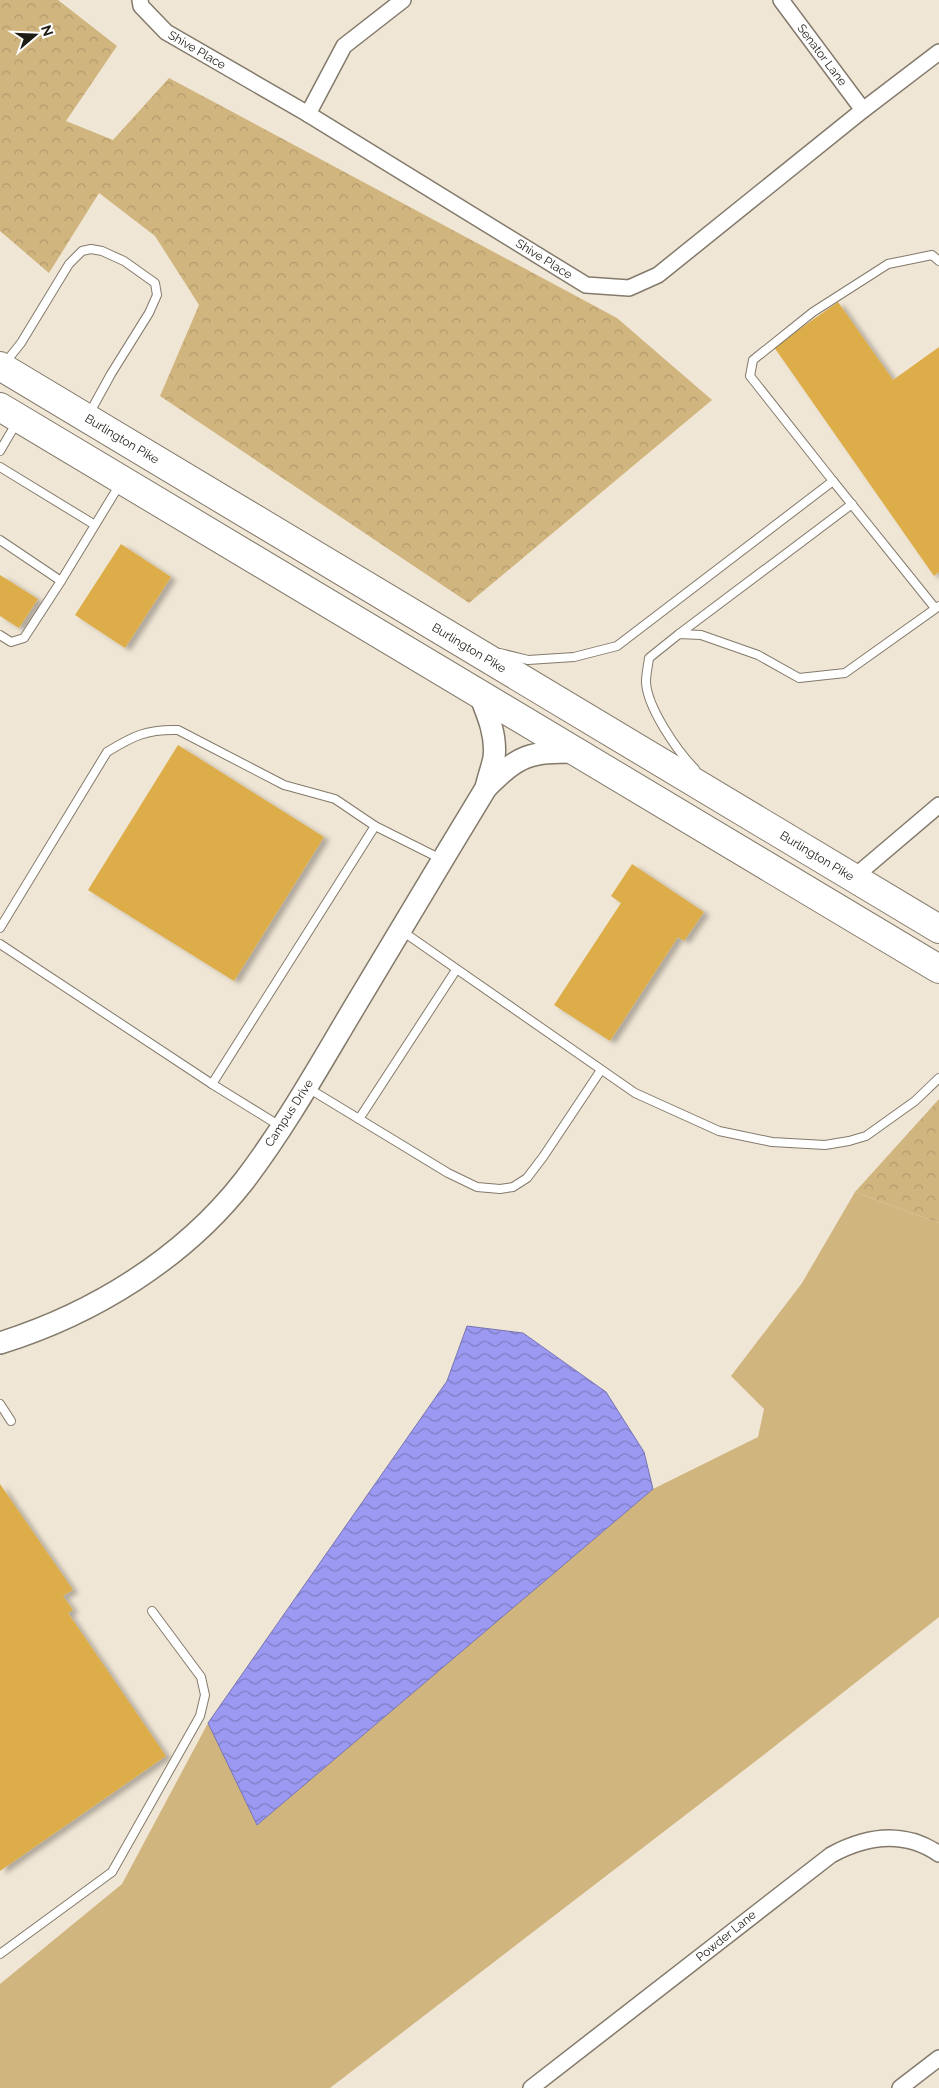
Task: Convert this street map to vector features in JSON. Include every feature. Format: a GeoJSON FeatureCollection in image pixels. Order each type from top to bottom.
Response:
{"type":"FeatureCollection","features":[{"type":"Feature","properties":{"kind":"highway","name":"Burlington Pike"},"geometry":{"type":"LineString","coordinates":[[1,366],[461,644],[939,929]]}},
{"type":"Feature","properties":{"kind":"highway"},"geometry":{"type":"LineString","coordinates":[[10,413],[939,969]]}},
{"type":"Feature","properties":{"kind":"street","name":"Shive Place"},"geometry":{"type":"LineString","coordinates":[[140,0],[141,6],[166,32],[308,114],[586,285],[630,288],[658,275],[863,110],[939,52]]}},
{"type":"Feature","properties":{"kind":"street"},"geometry":{"type":"LineString","coordinates":[[308,114],[344,46],[403,0]]}},
{"type":"Feature","properties":{"kind":"street","name":"Senator Lane"},"geometry":{"type":"LineString","coordinates":[[781,0],[863,110]]}},
{"type":"Feature","properties":{"kind":"street","name":"Campus Drive"},"geometry":{"type":"LineString","coordinates":[[479,693],[488,713],[493,735],[494,757],[486,788]]}},
{"type":"Feature","properties":{"kind":"street","name":"Campus Drive"},"geometry":{"type":"LineString","coordinates":[[0,1343],[44,1328],[118,1291],[164,1258],[209,1220],[243,1182],[282,1127],[486,788],[507,767],[526,756],[548,752],[578,752]]}},
{"type":"Feature","properties":{"kind":"street"},"geometry":{"type":"LineString","coordinates":[[853,878],[939,805]]}},
{"type":"Feature","properties":{"kind":"street","name":"Powder Lane"},"geometry":{"type":"LineString","coordinates":[[531,2088],[831,1855],[848,1845],[884,1838],[918,1844],[939,1854]]}},
{"type":"Feature","properties":{"kind":"street"},"geometry":{"type":"LineString","coordinates":[[900,2088],[939,2058]]}},
{"type":"Feature","properties":{"kind":"lane"},"geometry":{"type":"LineString","coordinates":[[1,366],[21,343],[69,264],[82,251],[91,248],[124,261],[155,283],[157,295],[149,313],[111,374],[87,418]]}},
{"type":"Feature","properties":{"kind":"lane"},"geometry":{"type":"LineString","coordinates":[[679,634],[701,635],[758,655],[799,678],[845,673],[937,607],[833,481],[750,376],[753,360],[813,312],[888,264],[932,256],[939,261]]}},
{"type":"Feature","properties":{"kind":"lane"},"geometry":{"type":"LineString","coordinates":[[0,451],[10,413]]}},
{"type":"Feature","properties":{"kind":"lane"},"geometry":{"type":"LineString","coordinates":[[0,467],[95,525]]}},
{"type":"Feature","properties":{"kind":"lane"},"geometry":{"type":"LineString","coordinates":[[0,635],[11,642],[24,638],[62,581],[122,480]]}},
{"type":"Feature","properties":{"kind":"lane"},"geometry":{"type":"LineString","coordinates":[[461,644],[528,660],[574,657],[617,646],[833,481]]}},
{"type":"Feature","properties":{"kind":"lane"},"geometry":{"type":"LineString","coordinates":[[728,803],[684,759],[657,717],[646,683],[649,658],[852,504]]}},
{"type":"Feature","properties":{"kind":"lane"},"geometry":{"type":"LineString","coordinates":[[0,540],[62,581]]}},
{"type":"Feature","properties":{"kind":"lane"},"geometry":{"type":"LineString","coordinates":[[0,928],[107,752],[131,737],[158,729],[178,730],[284,785],[335,799],[375,826],[443,860]]}},
{"type":"Feature","properties":{"kind":"lane"},"geometry":{"type":"LineString","coordinates":[[212,1084],[375,826]]}},
{"type":"Feature","properties":{"kind":"lane"},"geometry":{"type":"LineString","coordinates":[[401,930],[635,1093],[719,1131],[772,1142],[825,1145],[849,1141],[866,1136],[916,1101],[939,1078]]}},
{"type":"Feature","properties":{"kind":"lane"},"geometry":{"type":"LineString","coordinates":[[0,944],[212,1084],[282,1127]]}},
{"type":"Feature","properties":{"kind":"lane"},"geometry":{"type":"LineString","coordinates":[[360,1119],[456,970]]}},
{"type":"Feature","properties":{"kind":"lane"},"geometry":{"type":"LineString","coordinates":[[307,1086],[448,1173],[477,1187],[500,1189],[513,1187],[527,1178],[601,1070]]}},
{"type":"Feature","properties":{"kind":"lane"},"geometry":{"type":"LineString","coordinates":[[0,1404],[2,1412],[11,1422]]}},
{"type":"Feature","properties":{"kind":"lane"},"geometry":{"type":"LineString","coordinates":[[0,1954],[112,1872],[200,1716],[205,1695],[201,1677],[152,1611]]}},
{"type":"Feature","properties":{"kind":"green space"},"geometry":{"type":"Polygon","coordinates":[[[0,0],[58,0],[117,46],[66,121],[113,140],[169,78],[617,318],[712,400],[469,603],[160,396],[199,305],[155,236],[99,193],[49,273],[0,231],[0,0]]]}},
{"type":"Feature","properties":{"kind":"green space"},"geometry":{"type":"Polygon","coordinates":[[[939,1099],[939,1223],[855,1192],[939,1099]]]}},
{"type":"Feature","properties":{"kind":"green space"},"geometry":{"type":"Polygon","coordinates":[[[855,1192],[939,1223],[939,1617],[761,1757],[330,2088],[0,2088],[0,1984],[122,1884],[208,1723],[257,1825],[653,1489],[758,1437],[764,1409],[731,1376],[802,1283],[855,1192]]]}},
{"type":"Feature","properties":{"kind":"water"},"geometry":{"type":"Polygon","coordinates":[[[467,1326],[523,1333],[606,1392],[644,1452],[653,1489],[257,1825],[208,1723],[447,1381],[467,1326]]]}},
{"type":"Feature","properties":{"kind":"building"},"geometry":{"type":"Polygon","coordinates":[[[838,302],[893,380],[939,347],[939,572],[934,576],[774,347],[838,302]]]}},
{"type":"Feature","properties":{"kind":"building"},"geometry":{"type":"Polygon","coordinates":[[[121,544],[171,577],[125,648],[75,615],[121,544]]]}},
{"type":"Feature","properties":{"kind":"building"},"geometry":{"type":"Polygon","coordinates":[[[0,575],[38,599],[19,628],[0,616],[0,575]]]}},
{"type":"Feature","properties":{"kind":"building"},"geometry":{"type":"Polygon","coordinates":[[[178,745],[324,837],[234,981],[88,890],[178,745]]]}},
{"type":"Feature","properties":{"kind":"building"},"geometry":{"type":"Polygon","coordinates":[[[632,864],[704,912],[684,941],[678,937],[610,1041],[554,1005],[621,903],[611,896],[632,864]]]}},
{"type":"Feature","properties":{"kind":"building"},"geometry":{"type":"Polygon","coordinates":[[[0,1484],[73,1590],[63,1596],[73,1610],[68,1613],[166,1756],[0,1871],[0,1484]]]}}]}
